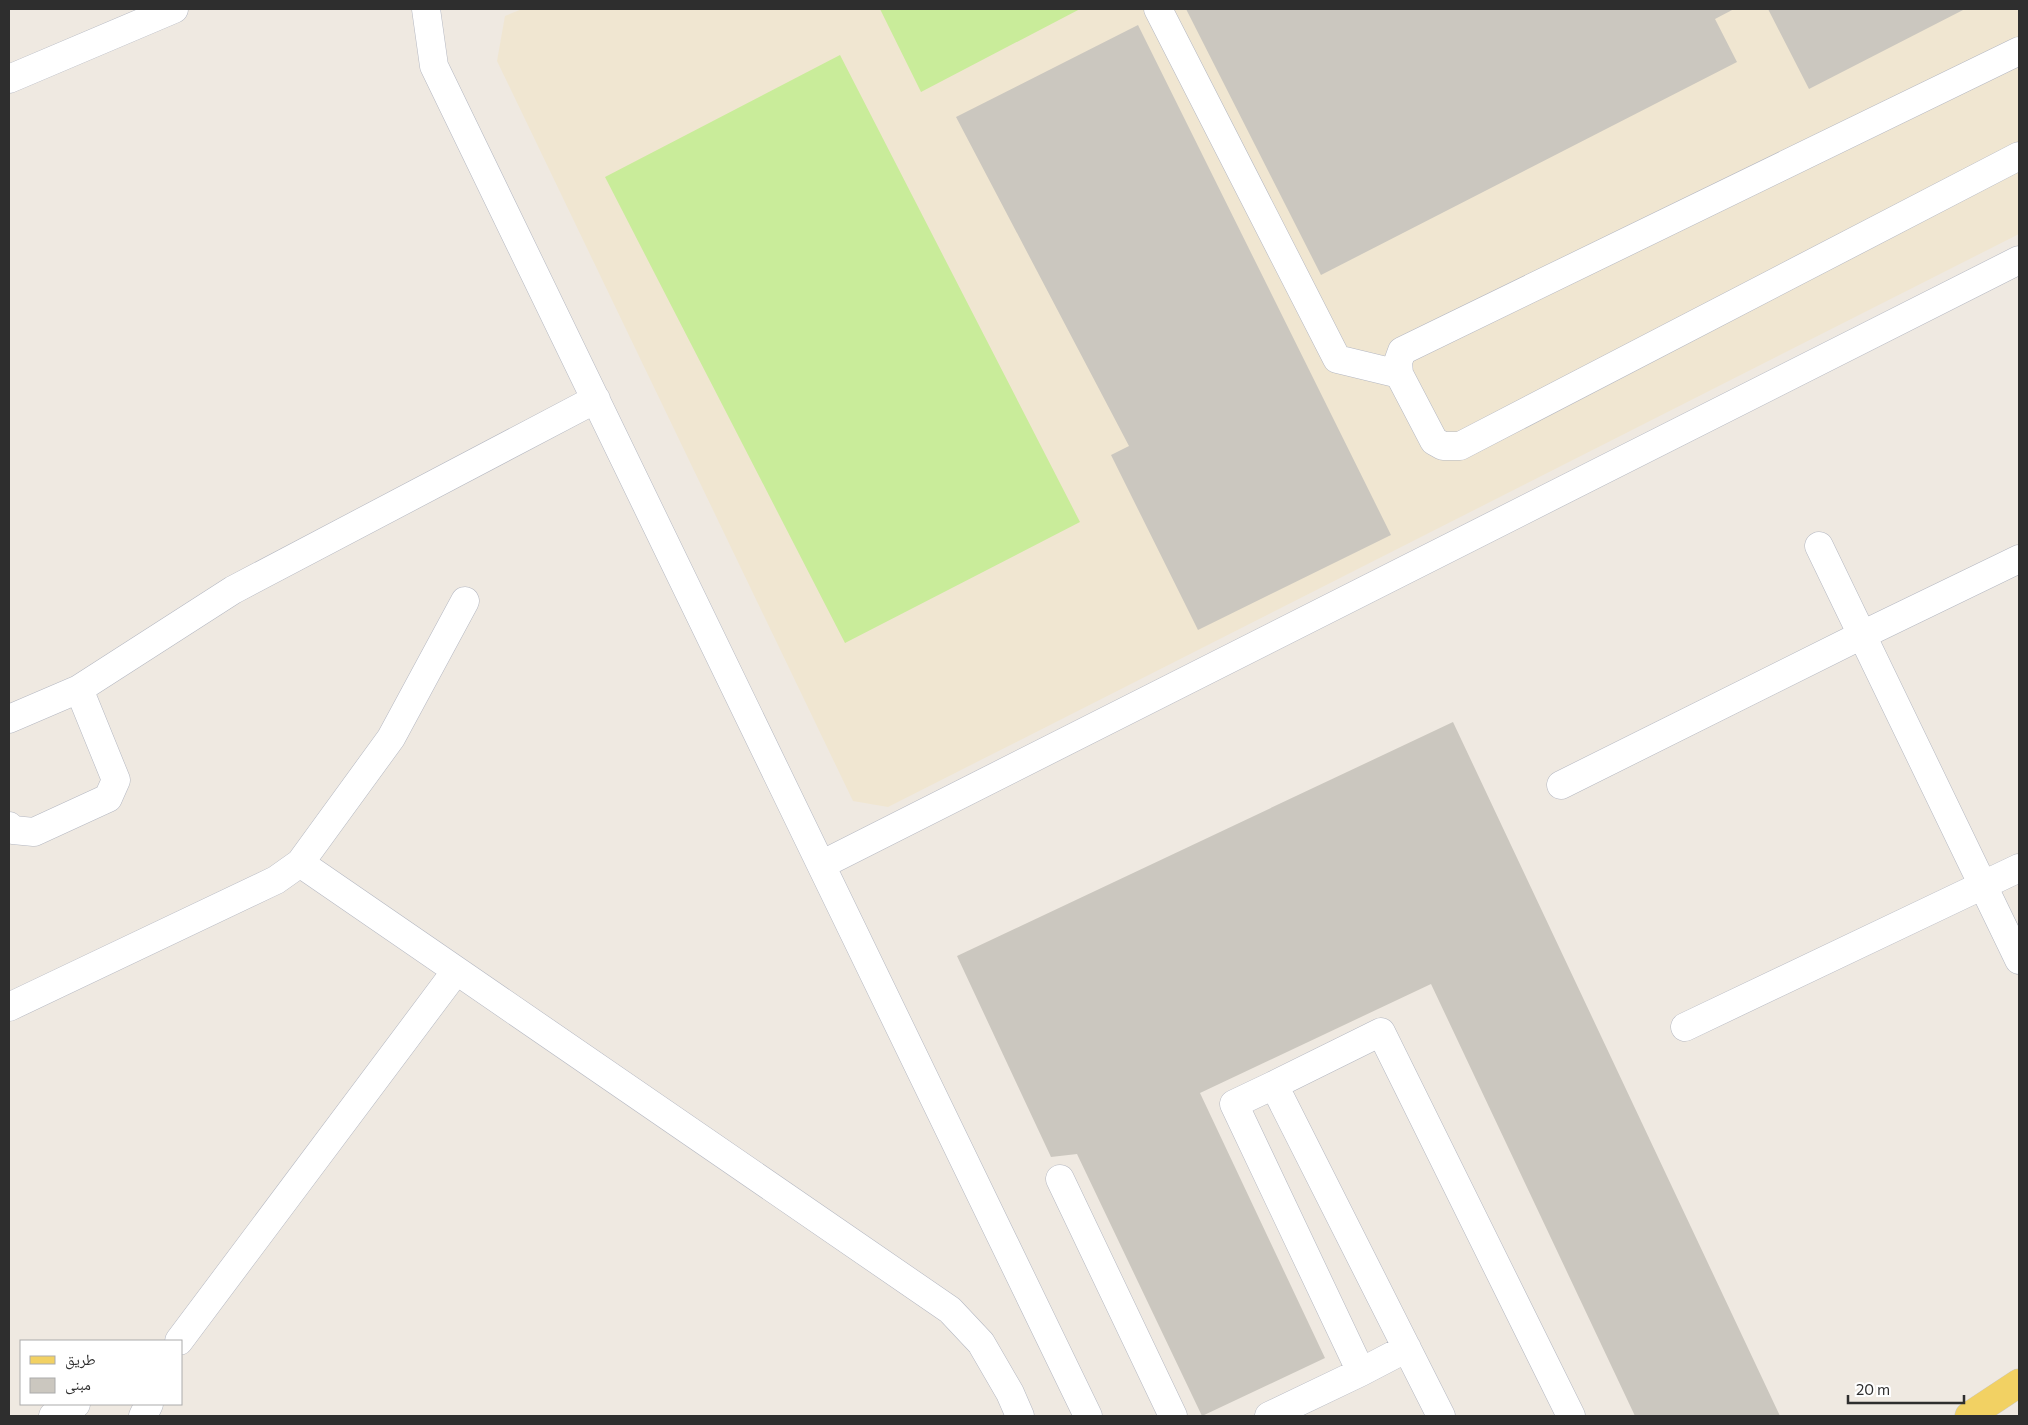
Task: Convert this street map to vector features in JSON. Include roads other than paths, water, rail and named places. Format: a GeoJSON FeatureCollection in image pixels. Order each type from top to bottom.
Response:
{"type":"FeatureCollection","features":[{"type":"Feature","properties":{"kind":"main road"},"geometry":{"type":"LineString","coordinates":[[1969,1416],[2019,1383]]}},
{"type":"Feature","properties":{"kind":"street"},"geometry":{"type":"LineString","coordinates":[[9,79],[174,9]]}},
{"type":"Feature","properties":{"kind":"street"},"geometry":{"type":"LineString","coordinates":[[426,9],[434,66],[1088,1416]]}},
{"type":"Feature","properties":{"kind":"street"},"geometry":{"type":"LineString","coordinates":[[1158,9],[1337,359],[1399,374]]}},
{"type":"Feature","properties":{"kind":"street"},"geometry":{"type":"LineString","coordinates":[[2019,51],[1402,351],[1398,362],[1399,374],[1434,441],[1443,446],[1460,446],[2019,156]]}},
{"type":"Feature","properties":{"kind":"street"},"geometry":{"type":"LineString","coordinates":[[821,865],[2019,260]]}},
{"type":"Feature","properties":{"kind":"street"},"geometry":{"type":"LineString","coordinates":[[9,719],[79,689],[233,590],[596,399]]}},
{"type":"Feature","properties":{"kind":"street"},"geometry":{"type":"LineString","coordinates":[[1819,546],[2019,960]]}},
{"type":"Feature","properties":{"kind":"street"},"geometry":{"type":"LineString","coordinates":[[1562,785],[1862,635],[2019,560]]}},
{"type":"Feature","properties":{"kind":"street"},"geometry":{"type":"LineString","coordinates":[[9,1007],[276,880],[300,864],[391,738],[465,601]]}},
{"type":"Feature","properties":{"kind":"street"},"geometry":{"type":"LineString","coordinates":[[9,826],[13,830],[34,832],[108,798],[114,788],[116,780],[79,689]]}},
{"type":"Feature","properties":{"kind":"street"},"geometry":{"type":"LineString","coordinates":[[300,864],[950,1310],[981,1343],[1010,1393],[1020,1416]]}},
{"type":"Feature","properties":{"kind":"street"},"geometry":{"type":"LineString","coordinates":[[1685,1027],[2019,868]]}},
{"type":"Feature","properties":{"kind":"street"},"geometry":{"type":"LineString","coordinates":[[180,1340],[456,970]]}},
{"type":"Feature","properties":{"kind":"street"},"geometry":{"type":"LineString","coordinates":[[1361,1372],[1234,1104],[1382,1032],[1571,1416]]}},
{"type":"Feature","properties":{"kind":"street"},"geometry":{"type":"LineString","coordinates":[[1274,1085],[1441,1416]]}},
{"type":"Feature","properties":{"kind":"street"},"geometry":{"type":"LineString","coordinates":[[1060,1179],[1173,1416]]}},
{"type":"Feature","properties":{"kind":"street"},"geometry":{"type":"LineString","coordinates":[[1269,1416],[1407,1348]]}},
{"type":"Feature","properties":{"kind":"street"},"geometry":{"type":"LineString","coordinates":[[53,1416],[74,1405]]}}]}
